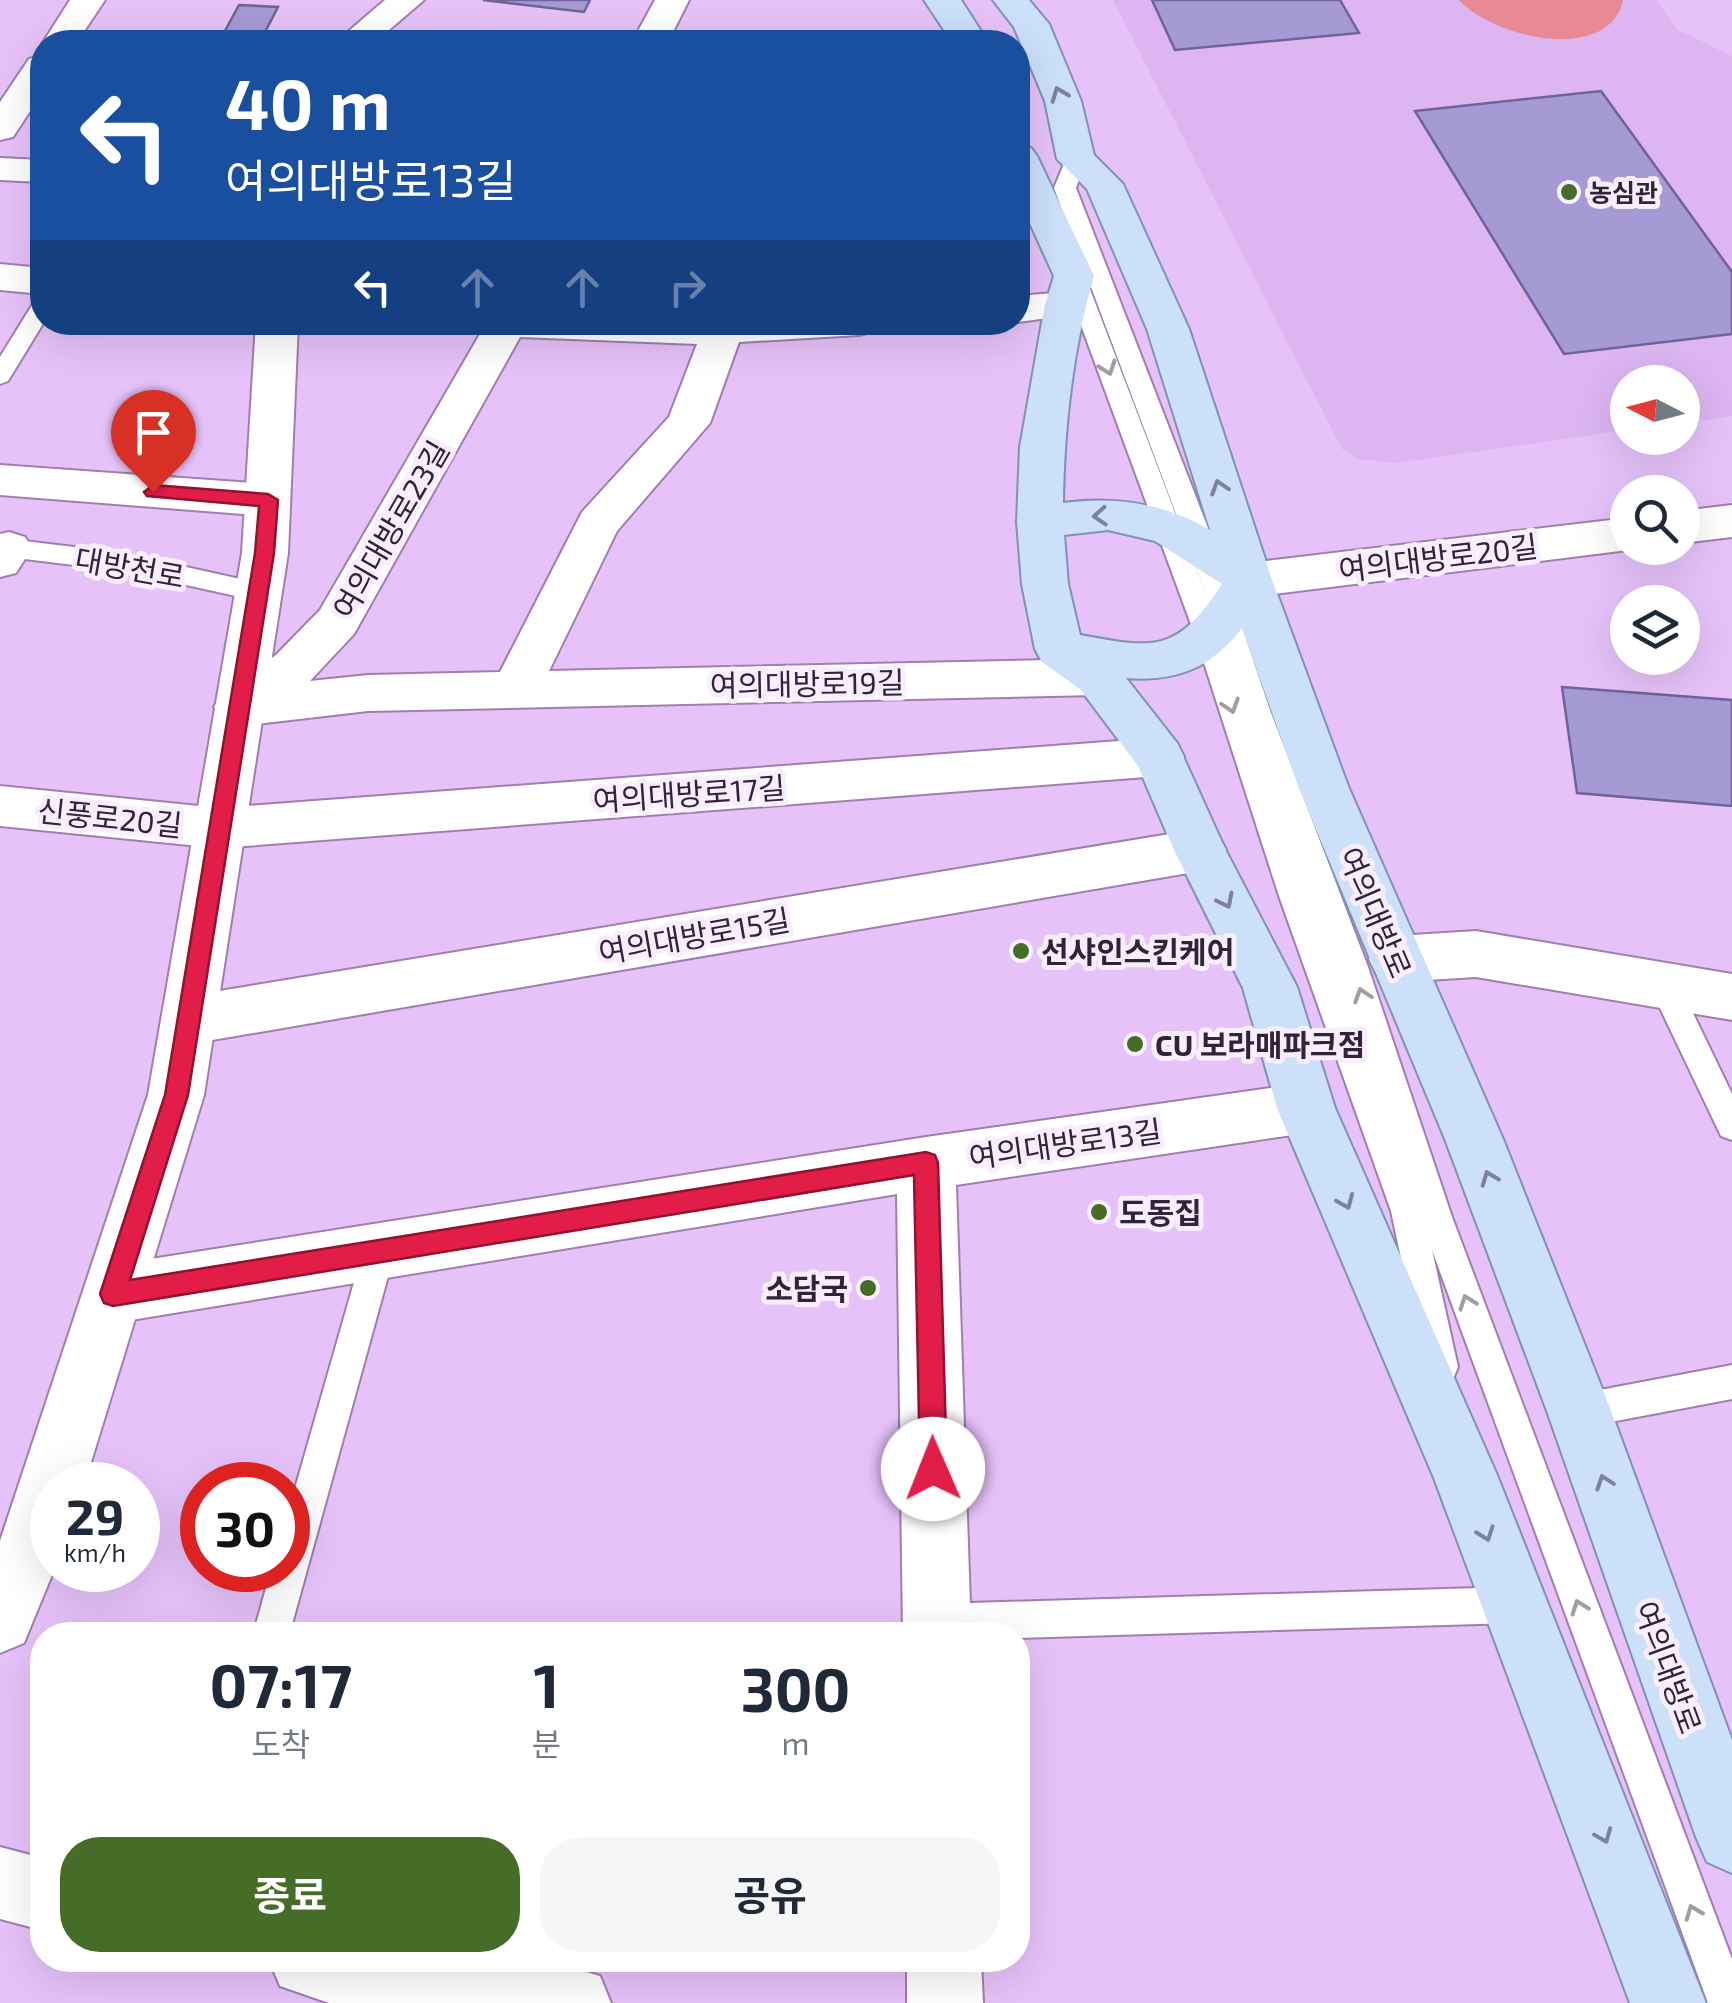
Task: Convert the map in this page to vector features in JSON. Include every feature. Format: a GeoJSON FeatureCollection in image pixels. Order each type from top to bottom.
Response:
{"type":"FeatureCollection","features":[{"type":"Feature","properties":{"kind":"main road"},"geometry":{"type":"LineString","coordinates":[[941,0],[963,30]]}},
{"type":"Feature","properties":{"kind":"main road","name":"여의대방로"},"geometry":{"type":"LineString","coordinates":[[1010,0],[1031,24],[1063,100],[1076,159],[1104,184],[1168,329],[1228,613],[1323,786],[1474,1139],[1579,1411],[1732,1836]]}},
{"type":"Feature","properties":{"kind":"main road"},"geometry":{"type":"LineString","coordinates":[[1030,188],[1069,291],[1042,447],[1040,522],[1045,584],[1079,663],[1159,757],[1200,850],[1270,987],[1306,1108],[1465,1475],[1668,2003]]}},
{"type":"Feature","properties":{"kind":"main road"},"geometry":{"type":"LineString","coordinates":[[1040,522],[1116,514],[1142,519],[1185,536],[1228,613],[1186,658],[1079,663]]}},
{"type":"Feature","properties":{"kind":"street"},"geometry":{"type":"LineString","coordinates":[[67,30],[88,0]]}},
{"type":"Feature","properties":{"kind":"street"},"geometry":{"type":"LineString","coordinates":[[369,30],[407,0]]}},
{"type":"Feature","properties":{"kind":"street"},"geometry":{"type":"LineString","coordinates":[[656,30],[672,0]]}},
{"type":"Feature","properties":{"kind":"street"},"geometry":{"type":"LineString","coordinates":[[0,129],[30,84]]}},
{"type":"Feature","properties":{"kind":"street"},"geometry":{"type":"LineString","coordinates":[[0,169],[30,170]]}},
{"type":"Feature","properties":{"kind":"street"},"geometry":{"type":"LineString","coordinates":[[0,277],[30,280]]}},
{"type":"Feature","properties":{"kind":"street"},"geometry":{"type":"LineString","coordinates":[[1030,305],[1069,291]]}},
{"type":"Feature","properties":{"kind":"street"},"geometry":{"type":"LineString","coordinates":[[2,1608],[33,1542],[176,1095],[258,592],[268,500],[276,335]]}},
{"type":"Feature","properties":{"kind":"street","name":"여의대방로23길"},"geometry":{"type":"LineString","coordinates":[[239,706],[316,650],[336,622],[501,335]]}},
{"type":"Feature","properties":{"kind":"street"},"geometry":{"type":"LineString","coordinates":[[516,689],[598,524],[688,423],[723,335]]}},
{"type":"Feature","properties":{"kind":"street"},"geometry":{"type":"LineString","coordinates":[[0,480],[268,500]]}},
{"type":"Feature","properties":{"kind":"street"},"geometry":{"type":"LineString","coordinates":[[1700,525],[1732,521]]}},
{"type":"Feature","properties":{"kind":"street","name":"여의대방로20길"},"geometry":{"type":"LineString","coordinates":[[1228,613],[1610,538]]}},
{"type":"Feature","properties":{"kind":"street","name":"여의대방로19길"},"geometry":{"type":"LineString","coordinates":[[239,706],[368,692],[516,689],[1079,663]]}},
{"type":"Feature","properties":{"kind":"street","name":"여의대방로17길"},"geometry":{"type":"LineString","coordinates":[[220,828],[1159,757]]}},
{"type":"Feature","properties":{"kind":"street","name":"신풍로20길"},"geometry":{"type":"LineString","coordinates":[[0,806],[220,828]]}},
{"type":"Feature","properties":{"kind":"street","name":"여의대방로15길"},"geometry":{"type":"LineString","coordinates":[[189,1020],[1200,850]]}},
{"type":"Feature","properties":{"kind":"street"},"geometry":{"type":"LineString","coordinates":[[1396,959],[1476,954],[1732,997]]}},
{"type":"Feature","properties":{"kind":"street","name":"여의대방로13길"},"geometry":{"type":"LineString","coordinates":[[113,1294],[926,1163],[1306,1108]]}},
{"type":"Feature","properties":{"kind":"street"},"geometry":{"type":"LineString","coordinates":[[926,1163],[937,1622]]}},
{"type":"Feature","properties":{"kind":"street"},"geometry":{"type":"LineString","coordinates":[[0,1883],[30,1891]]}},
{"type":"Feature","properties":{"kind":"street"},"geometry":{"type":"LineString","coordinates":[[354,1972],[405,1985],[439,1972]]}},
{"type":"Feature","properties":{"kind":"street"},"geometry":{"type":"LineString","coordinates":[[458,1972],[574,2003]]}},
{"type":"Feature","properties":{"kind":"street"},"geometry":{"type":"LineString","coordinates":[[944,1972],[945,2003]]}},
{"type":"Feature","properties":{"kind":"lane"},"geometry":{"type":"LineString","coordinates":[[1076,159],[1065,188],[1185,536]]}},
{"type":"Feature","properties":{"kind":"lane"},"geometry":{"type":"LineString","coordinates":[[1069,291],[1185,536],[1228,613],[1436,1217],[1728,2003]]}},
{"type":"Feature","properties":{"kind":"lane"},"geometry":{"type":"LineString","coordinates":[[0,376],[30,327]]}},
{"type":"Feature","properties":{"kind":"lane","name":"대방천로"},"geometry":{"type":"LineString","coordinates":[[3,552],[123,562],[258,592]]}},
{"type":"Feature","properties":{"kind":"lane"},"geometry":{"type":"LineString","coordinates":[[1228,613],[1294,896],[1407,1211],[1465,1475]]}},
{"type":"Feature","properties":{"kind":"lane"},"geometry":{"type":"LineString","coordinates":[[1664,985],[1732,1126]]}},
{"type":"Feature","properties":{"kind":"lane"},"geometry":{"type":"LineString","coordinates":[[275,1622],[380,1251]]}},
{"type":"Feature","properties":{"kind":"lane"},"geometry":{"type":"LineString","coordinates":[[1579,1411],[1732,1382]]}},
{"type":"Feature","properties":{"kind":"lane"},"geometry":{"type":"LineString","coordinates":[[1030,1625],[1512,1604]]}},
{"type":"Feature","properties":{"kind":"shaded area"},"geometry":{"type":"Polygon","coordinates":[[[1113,0],[1656,0],[1678,30],[1732,56],[1732,416],[1700,421],[1700,365],[1610,365],[1610,432],[1395,463],[1358,459],[1342,449],[1113,0]]]}},
{"type":"Feature","properties":{"kind":"shaded area"},"geometry":{"type":"Polygon","coordinates":[[[1459,0],[1623,1],[1613,21],[1595,33],[1573,39],[1547,38],[1496,25],[1459,0]]]}},
{"type":"Feature","properties":{"kind":"building"},"geometry":{"type":"Polygon","coordinates":[[[483,0],[590,0],[584,12],[483,0]]]}},
{"type":"Feature","properties":{"kind":"building"},"geometry":{"type":"Polygon","coordinates":[[[1152,0],[1340,0],[1359,33],[1175,50],[1152,0]]]}},
{"type":"Feature","properties":{"kind":"building"},"geometry":{"type":"Polygon","coordinates":[[[239,5],[278,7],[266,30],[225,30],[239,5]]]}},
{"type":"Feature","properties":{"kind":"building","name":"농심관"},"geometry":{"type":"Polygon","coordinates":[[[1601,91],[1732,272],[1732,334],[1564,354],[1415,111],[1601,91]]]}},
{"type":"Feature","properties":{"kind":"building"},"geometry":{"type":"Polygon","coordinates":[[[1562,687],[1732,700],[1732,806],[1577,793],[1562,687]]]}},
{"type":"Feature","properties":{"kind":"place","name":"농심관"},"geometry":{"type":"Point","coordinates":[1569,192]}},
{"type":"Feature","properties":{"kind":"place","name":"선샤인스킨케어"},"geometry":{"type":"Point","coordinates":[1021,951]}},
{"type":"Feature","properties":{"kind":"place","name":"CU 보라매파크점"},"geometry":{"type":"Point","coordinates":[1135,1044]}},
{"type":"Feature","properties":{"kind":"place","name":"도동집"},"geometry":{"type":"Point","coordinates":[1099,1212]}},
{"type":"Feature","properties":{"kind":"place","name":"소담국"},"geometry":{"type":"Point","coordinates":[868,1288]}},
{"type":"Feature","properties":{"kind":"route"},"geometry":{"type":"LineString","coordinates":[[153,492],[268,500],[264,553],[176,1095],[113,1294],[926,1163],[933,1469]]}}]}
